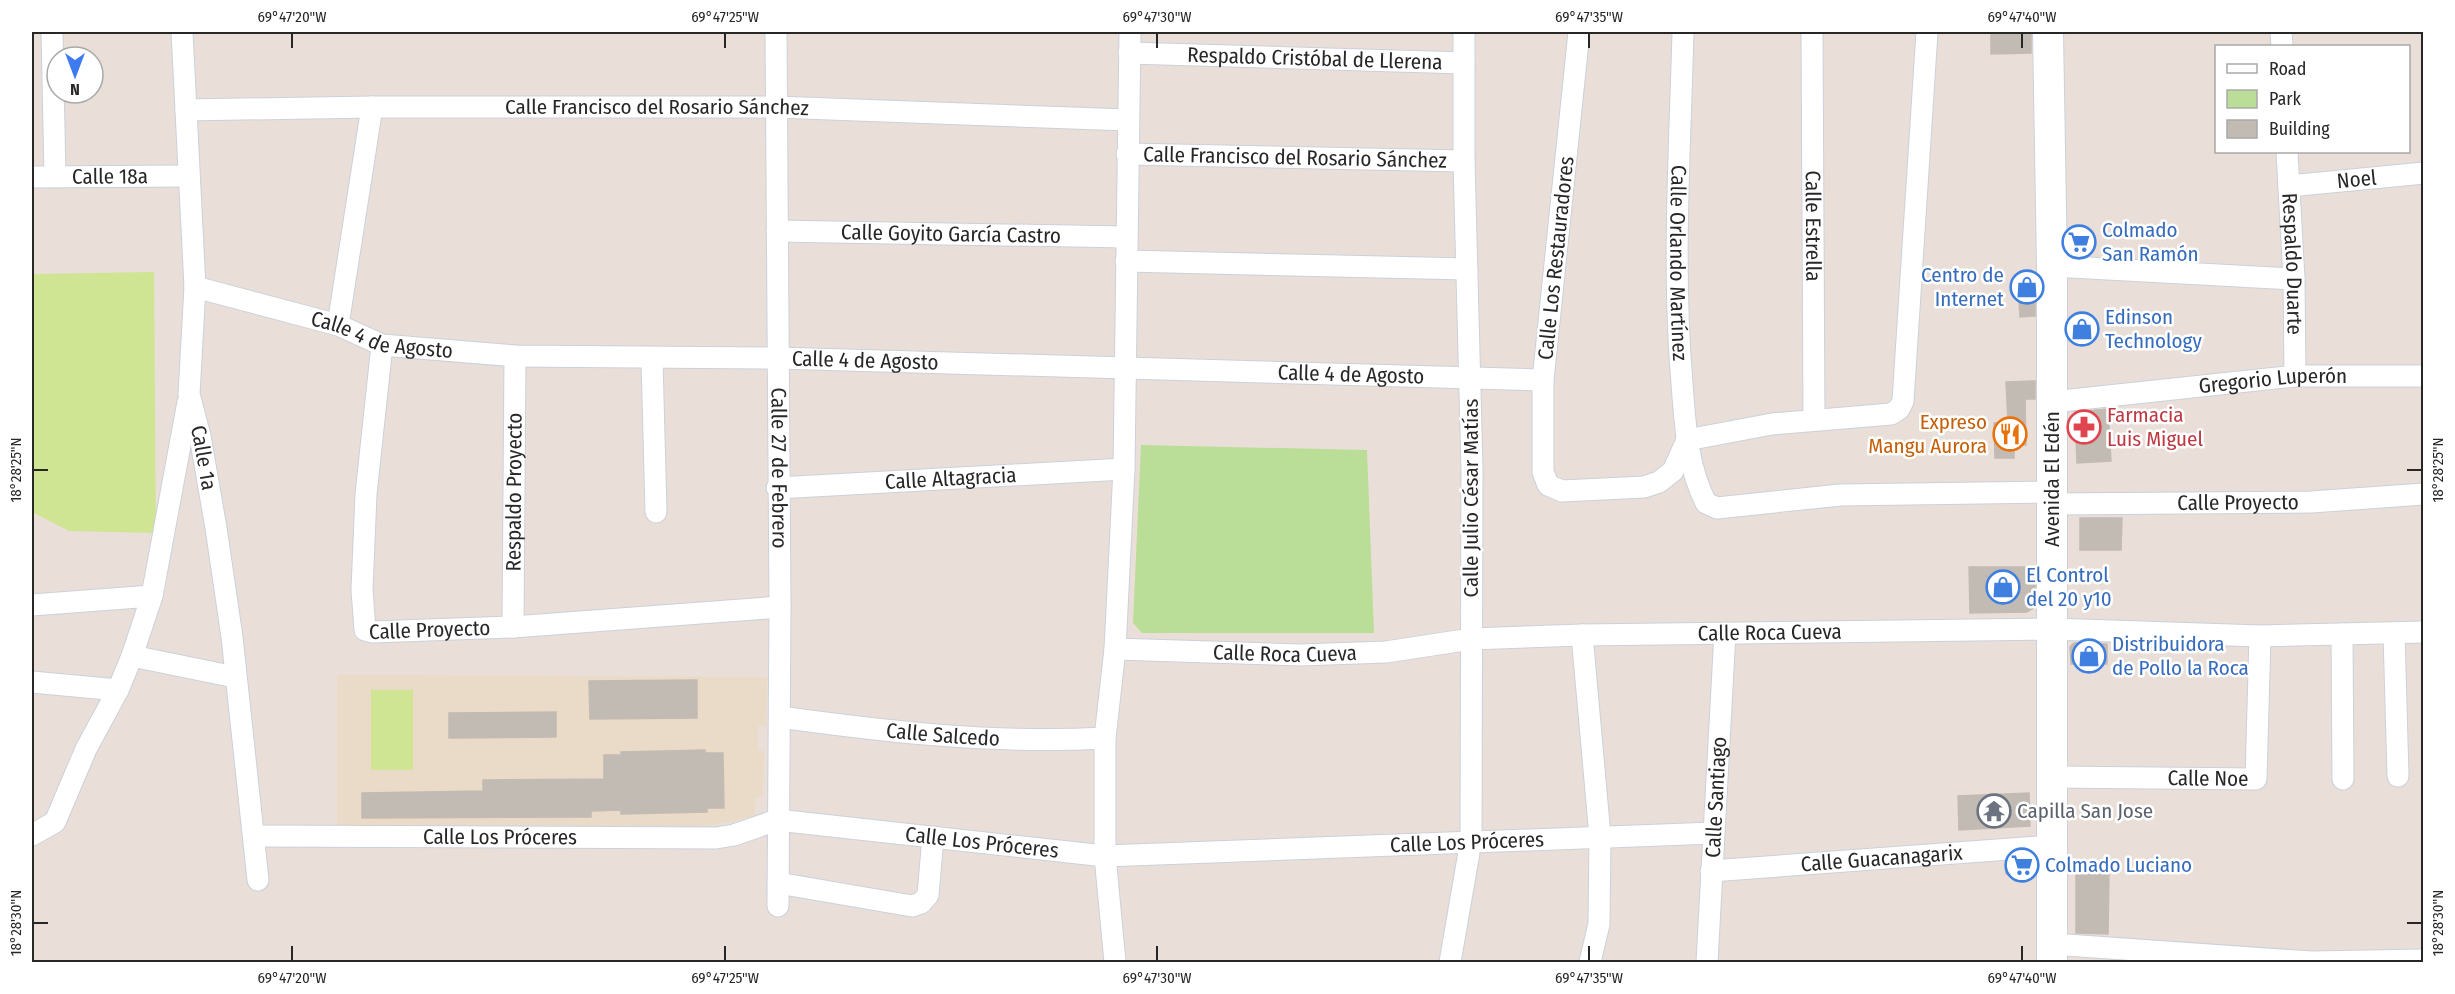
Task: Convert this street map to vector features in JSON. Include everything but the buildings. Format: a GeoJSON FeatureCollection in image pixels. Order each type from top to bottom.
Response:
{"type":"FeatureCollection","features":[{"type":"Feature","properties":{"kind":"street"},"geometry":{"type":"LineString","coordinates":[[52,32],[56,176]]}},
{"type":"Feature","properties":{"kind":"street","name":"Calle 1a"},"geometry":{"type":"LineString","coordinates":[[182,32],[195,287],[189,394],[200,436],[216,528],[258,880]]}},
{"type":"Feature","properties":{"kind":"street","name":"Calle 27 de Febrero"},"geometry":{"type":"LineString","coordinates":[[776,32],[777,488],[780,607],[778,906]]}},
{"type":"Feature","properties":{"kind":"street"},"geometry":{"type":"LineString","coordinates":[[1115,963],[1105,856],[1105,738],[1115,649],[1124,469],[1130,32]]}},
{"type":"Feature","properties":{"kind":"street","name":"Calle Julio César Matías"},"geometry":{"type":"LineString","coordinates":[[1450,963],[1471,841],[1473,469],[1464,161],[1464,32]]}},
{"type":"Feature","properties":{"kind":"street","name":"Calle Los Restauradores"},"geometry":{"type":"LineString","coordinates":[[1579,32],[1544,380],[1543,472],[1548,485],[1562,491],[1644,487],[1659,482],[1673,471],[1687,440]]}},
{"type":"Feature","properties":{"kind":"street","name":"Calle Orlando Martínez"},"geometry":{"type":"LineString","coordinates":[[1683,32],[1676,313],[1687,440],[1700,491]]}},
{"type":"Feature","properties":{"kind":"street","name":"Calle Estrella"},"geometry":{"type":"LineString","coordinates":[[1812,32],[1814,420]]}},
{"type":"Feature","properties":{"kind":"street"},"geometry":{"type":"LineString","coordinates":[[1687,440],[1772,424],[1891,414],[1899,409],[1903,401],[1927,32]]}},
{"type":"Feature","properties":{"kind":"street","name":"Avenida El Edén"},"geometry":{"type":"LineString","coordinates":[[2048,32],[2052,266],[2052,953]]}},
{"type":"Feature","properties":{"kind":"street","name":"Respaldo Cristóbal de Llerena"},"geometry":{"type":"LineString","coordinates":[[1130,53],[1464,63]]}},
{"type":"Feature","properties":{"kind":"street"},"geometry":{"type":"LineString","coordinates":[[338,325],[372,107]]}},
{"type":"Feature","properties":{"kind":"street","name":"Calle Francisco del Rosario Sánchez"},"geometry":{"type":"LineString","coordinates":[[186,110],[372,107],[776,107],[1127,120]]}},
{"type":"Feature","properties":{"kind":"street","name":"Respaldo Duarte"},"geometry":{"type":"LineString","coordinates":[[2287,153],[2294,279],[2295,376]]}},
{"type":"Feature","properties":{"kind":"street","name":"Calle Francisco del Rosario Sánchez"},"geometry":{"type":"LineString","coordinates":[[1127,154],[1464,161]]}},
{"type":"Feature","properties":{"kind":"street","name":"Noel"},"geometry":{"type":"LineString","coordinates":[[2289,186],[2424,173]]}},
{"type":"Feature","properties":{"kind":"street","name":"Calle 18a"},"geometry":{"type":"LineString","coordinates":[[32,177],[188,176]]}},
{"type":"Feature","properties":{"kind":"street","name":"Calle Goyito García Castro"},"geometry":{"type":"LineString","coordinates":[[777,231],[1126,237]]}},
{"type":"Feature","properties":{"kind":"street"},"geometry":{"type":"LineString","coordinates":[[1126,261],[1467,269]]}},
{"type":"Feature","properties":{"kind":"street"},"geometry":{"type":"LineString","coordinates":[[2052,266],[2294,279]]}},
{"type":"Feature","properties":{"kind":"street","name":"Calle 4 de Agosto"},"geometry":{"type":"LineString","coordinates":[[195,287],[338,325],[382,345],[515,356],[652,359],[777,358],[1544,380]]}},
{"type":"Feature","properties":{"kind":"street","name":"Calle Proyecto"},"geometry":{"type":"LineString","coordinates":[[382,345],[366,494],[362,590],[365,630],[373,632],[513,627],[780,607]]}},
{"type":"Feature","properties":{"kind":"street","name":"Respaldo Proyecto"},"geometry":{"type":"LineString","coordinates":[[513,627],[515,356]]}},
{"type":"Feature","properties":{"kind":"street"},"geometry":{"type":"LineString","coordinates":[[652,359],[656,512]]}},
{"type":"Feature","properties":{"kind":"street","name":"Gregorio Luperón"},"geometry":{"type":"LineString","coordinates":[[2052,402],[2295,376],[2424,376]]}},
{"type":"Feature","properties":{"kind":"street"},"geometry":{"type":"LineString","coordinates":[[32,835],[54,822],[86,748],[118,690],[132,656],[152,597],[189,394]]}},
{"type":"Feature","properties":{"kind":"street","name":"Calle Altagracia"},"geometry":{"type":"LineString","coordinates":[[777,488],[1124,469]]}},
{"type":"Feature","properties":{"kind":"street","name":"Calle Proyecto"},"geometry":{"type":"LineString","coordinates":[[1700,491],[1706,503],[1718,508],[1840,495],[2311,502],[2424,494]]}},
{"type":"Feature","properties":{"kind":"street"},"geometry":{"type":"LineString","coordinates":[[32,605],[152,597]]}},
{"type":"Feature","properties":{"kind":"street","name":"Calle Roca Cueva"},"geometry":{"type":"LineString","coordinates":[[1115,649],[1300,655],[1386,652],[1471,639],[1582,635],[2052,629],[2260,636],[2424,632]]}},
{"type":"Feature","properties":{"kind":"street","name":"Calle Santiago"},"geometry":{"type":"LineString","coordinates":[[1707,963],[1725,633]]}},
{"type":"Feature","properties":{"kind":"street"},"geometry":{"type":"LineString","coordinates":[[2394,633],[2398,776]]}},
{"type":"Feature","properties":{"kind":"street"},"geometry":{"type":"LineString","coordinates":[[2342,634],[2343,779]]}},
{"type":"Feature","properties":{"kind":"street"},"geometry":{"type":"LineString","coordinates":[[1582,635],[1600,836],[1599,924],[1590,963]]}},
{"type":"Feature","properties":{"kind":"street","name":"Calle Noe"},"geometry":{"type":"LineString","coordinates":[[2052,777],[2256,778],[2260,636]]}},
{"type":"Feature","properties":{"kind":"street"},"geometry":{"type":"LineString","coordinates":[[132,656],[235,677]]}},
{"type":"Feature","properties":{"kind":"street"},"geometry":{"type":"LineString","coordinates":[[32,682],[118,690]]}},
{"type":"Feature","properties":{"kind":"street","name":"Calle Salcedo"},"geometry":{"type":"LineString","coordinates":[[780,717],[875,730],[1038,742],[1105,738]]}},
{"type":"Feature","properties":{"kind":"street","name":"Calle Los Próceres"},"geometry":{"type":"LineString","coordinates":[[254,836],[716,838],[734,835],[777,820],[1105,856],[1713,833]]}},
{"type":"Feature","properties":{"kind":"street"},"geometry":{"type":"LineString","coordinates":[[778,883],[912,906],[921,903],[928,895],[933,837]]}},
{"type":"Feature","properties":{"kind":"street","name":"Calle Guacanagarix"},"geometry":{"type":"LineString","coordinates":[[1711,871],[2052,846]]}},
{"type":"Feature","properties":{"kind":"street"},"geometry":{"type":"LineString","coordinates":[[2052,953],[2312,962],[2412,961]]}},
{"type":"Feature","properties":{"kind":"shaded area"},"geometry":{"type":"Polygon","coordinates":[[[337,675],[767,677],[766,726],[758,726],[758,750],[764,751],[762,797],[755,798],[755,816],[708,826],[337,825],[337,675]]]}},
{"type":"Feature","properties":{"kind":"green space"},"geometry":{"type":"Polygon","coordinates":[[[154,272],[156,533],[69,531],[32,512],[32,274],[154,272]]]}},
{"type":"Feature","properties":{"kind":"green space"},"geometry":{"type":"Polygon","coordinates":[[[1141,445],[1367,450],[1374,633],[1142,633],[1133,623],[1141,445]]]}},
{"type":"Feature","properties":{"kind":"green space"},"geometry":{"type":"Polygon","coordinates":[[[371,690],[413,690],[413,770],[371,770],[371,690]]]}},
{"type":"Feature","properties":{"kind":"place","name":"Colmado San Ramón"},"geometry":{"type":"Point","coordinates":[2079,242]}},
{"type":"Feature","properties":{"kind":"place","name":"Centro de Internet"},"geometry":{"type":"Point","coordinates":[2027,287]}},
{"type":"Feature","properties":{"kind":"place","name":"Edinson Technology"},"geometry":{"type":"Point","coordinates":[2082,329]}},
{"type":"Feature","properties":{"kind":"place","name":"Farmacia Luis Miguel"},"geometry":{"type":"Point","coordinates":[2084,427]}},
{"type":"Feature","properties":{"kind":"place","name":"Expreso Mangu Aurora"},"geometry":{"type":"Point","coordinates":[2010,434]}},
{"type":"Feature","properties":{"kind":"place","name":"El Control del 20 y10"},"geometry":{"type":"Point","coordinates":[2003,587]}},
{"type":"Feature","properties":{"kind":"place","name":"Distribuidora de Pollo la Roca"},"geometry":{"type":"Point","coordinates":[2089,656]}},
{"type":"Feature","properties":{"kind":"place","name":"Capilla San Jose"},"geometry":{"type":"Point","coordinates":[1994,811]}},
{"type":"Feature","properties":{"kind":"place","name":"Colmado Luciano"},"geometry":{"type":"Point","coordinates":[2022,865]}}]}
